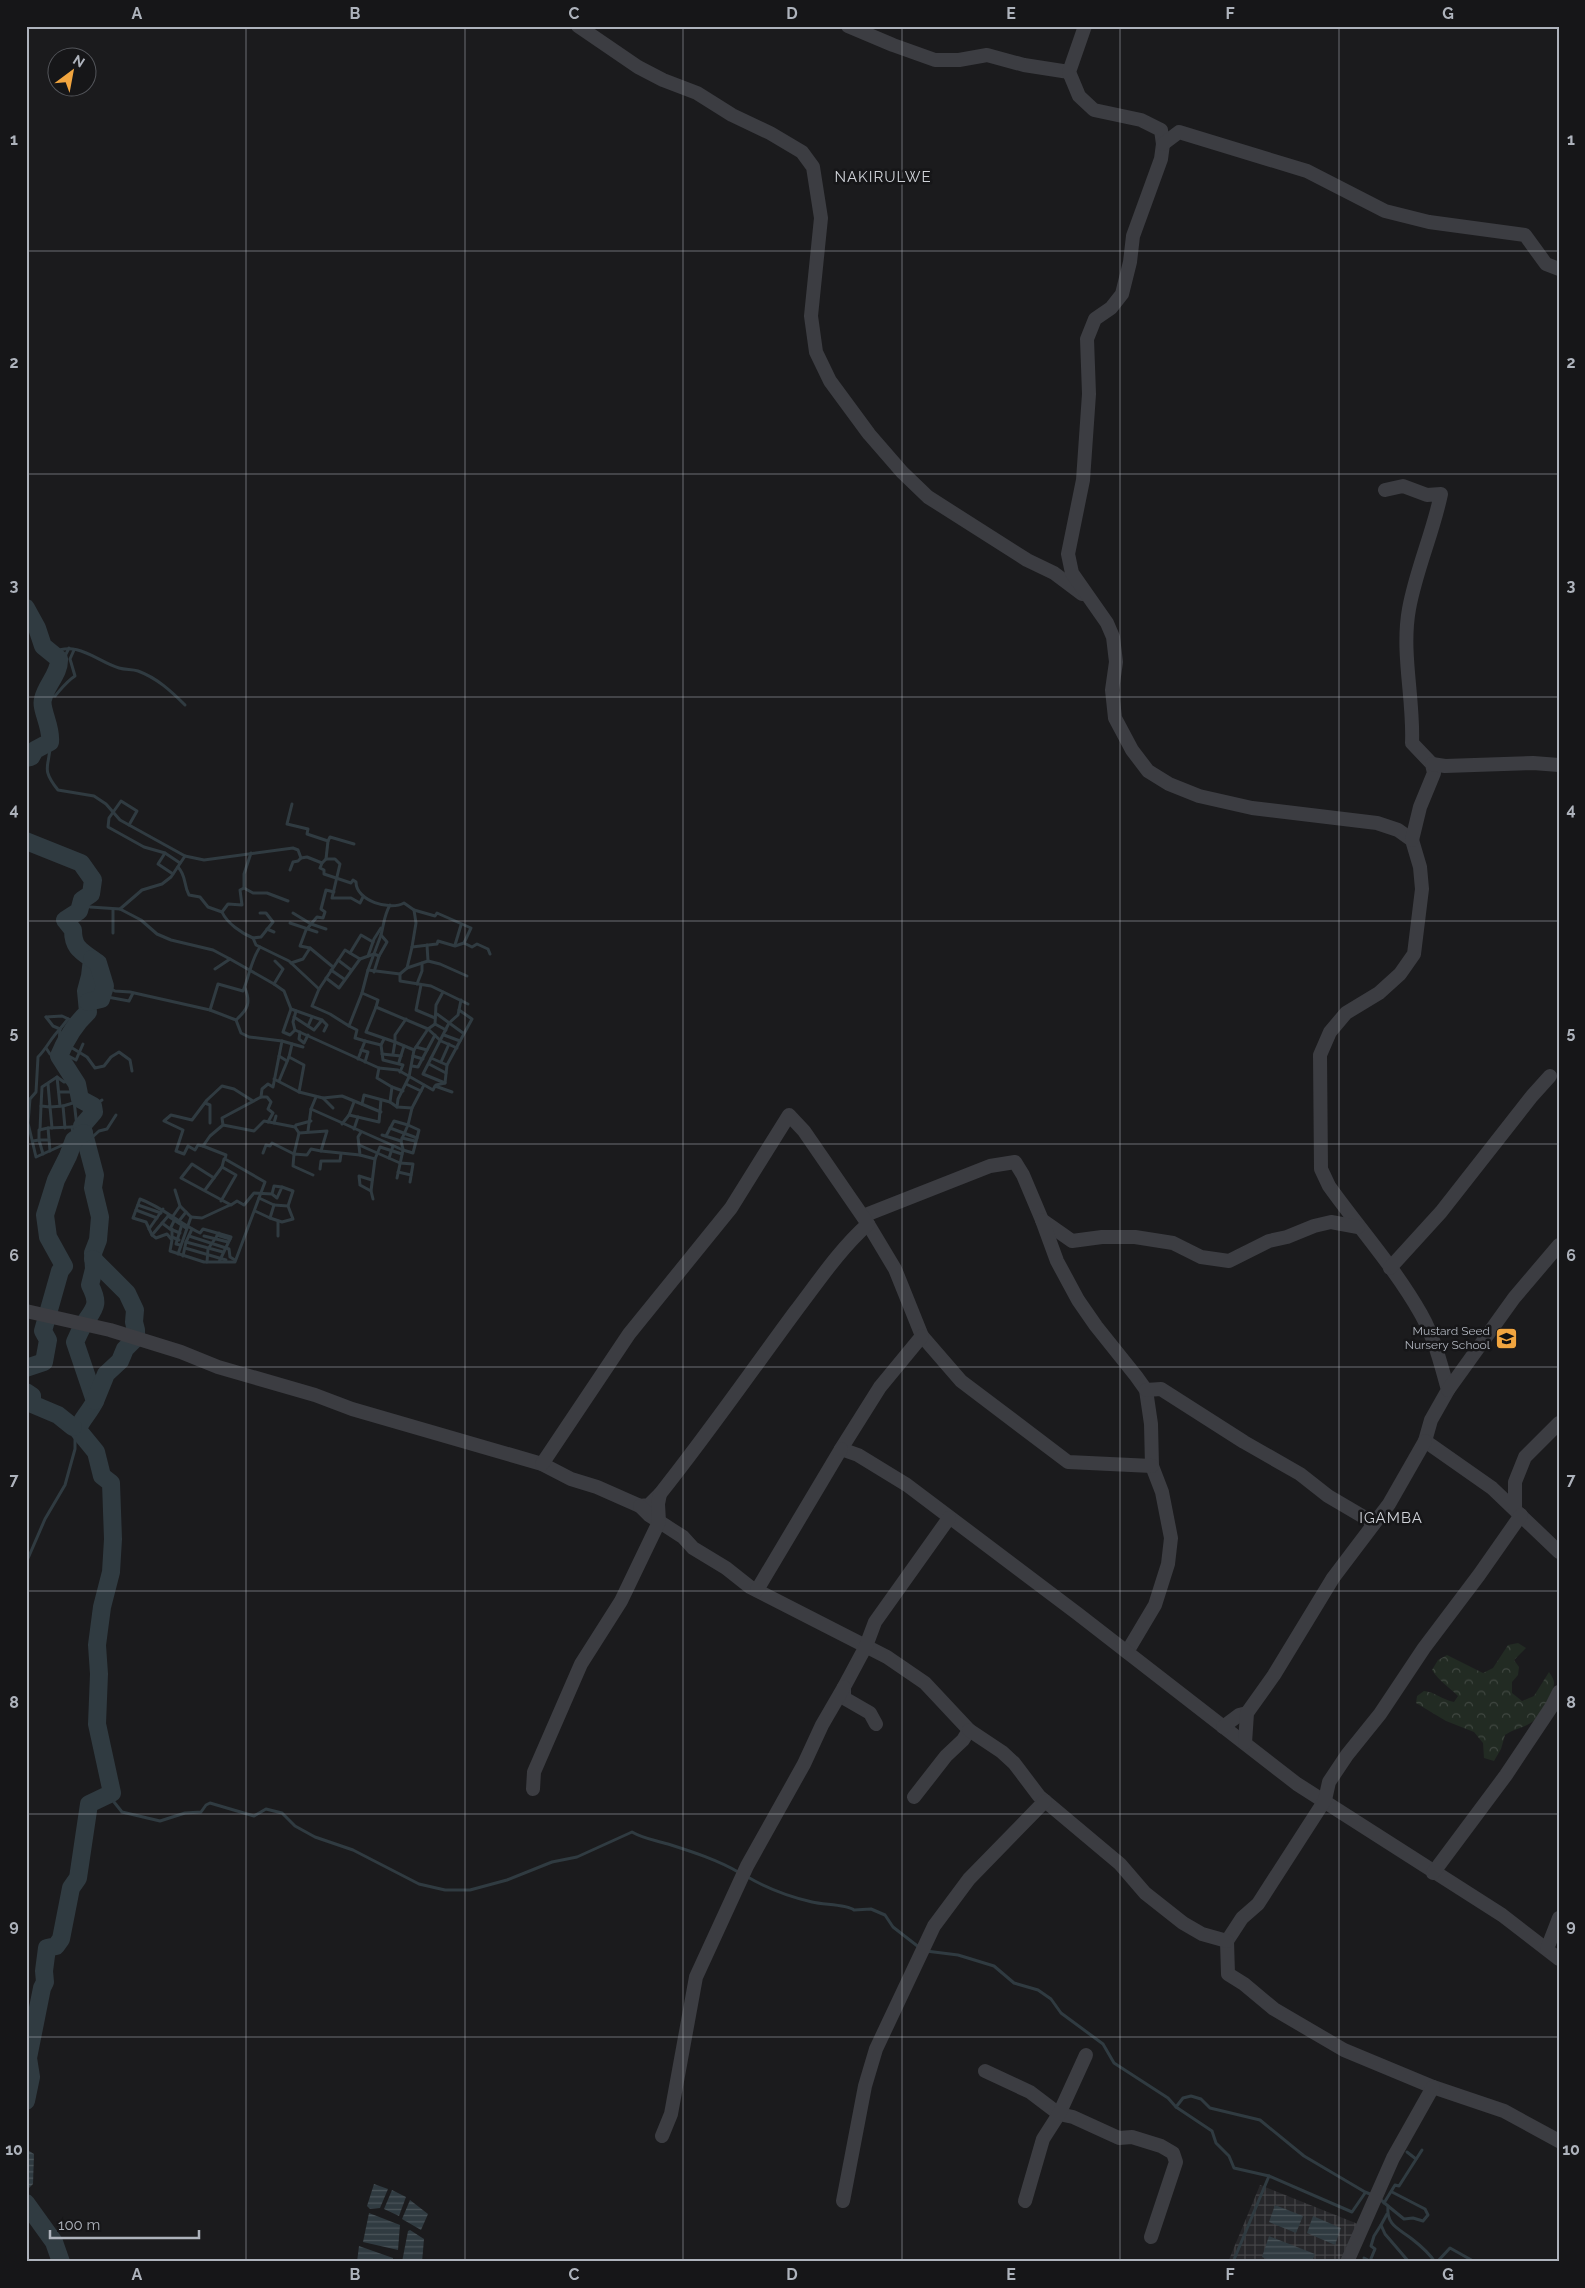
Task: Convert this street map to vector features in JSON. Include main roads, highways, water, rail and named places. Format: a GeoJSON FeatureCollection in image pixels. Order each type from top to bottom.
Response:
{"type":"FeatureCollection","features":[{"type":"Feature","properties":{"kind":"waterway"},"geometry":{"type":"LineString","coordinates":[[26,608],[37,628],[43,646],[59,659],[59,664],[43,699],[50,742],[35,750],[31,757],[26,758]]}},
{"type":"Feature","properties":{"kind":"waterway"},"geometry":{"type":"LineString","coordinates":[[60,666],[69,648]]}},
{"type":"Feature","properties":{"kind":"waterway"},"geometry":{"type":"LineString","coordinates":[[52,653],[61,650],[79,650],[119,668],[138,671],[158,681],[185,705]]}},
{"type":"Feature","properties":{"kind":"waterway"},"geometry":{"type":"LineString","coordinates":[[44,696],[55,696],[75,676],[70,659],[74,650]]}},
{"type":"Feature","properties":{"kind":"waterway"},"geometry":{"type":"LineString","coordinates":[[50,742],[47,771],[58,790],[94,796],[106,804],[120,820],[185,856],[171,877],[162,884],[142,890],[120,909]]}},
{"type":"Feature","properties":{"kind":"waterway"},"geometry":{"type":"LineString","coordinates":[[129,825],[137,811],[121,801],[109,818],[108,827],[144,847],[165,853],[180,863]]}},
{"type":"Feature","properties":{"kind":"waterway"},"geometry":{"type":"LineString","coordinates":[[292,804],[287,824],[308,829],[307,834],[328,841],[330,837],[354,844]]}},
{"type":"Feature","properties":{"kind":"waterway"},"geometry":{"type":"LineString","coordinates":[[26,841],[81,863],[93,880],[91,894],[82,900],[79,911],[65,920],[73,930],[74,940],[78,947],[92,959],[86,991],[88,1012],[71,1033],[59,1056],[77,1084],[80,1099],[93,1106],[94,1112],[82,1126],[95,1175],[93,1188],[100,1217],[98,1240],[93,1253],[94,1269],[90,1285],[95,1297],[95,1306],[75,1342],[95,1401],[78,1430],[96,1452],[102,1476],[111,1483],[113,1539],[111,1572],[102,1607],[97,1645],[99,1674],[97,1724],[112,1793],[89,1804],[78,1878],[71,1888],[61,1939],[56,1946],[47,1948],[44,1971],[45,1982],[42,1988],[28,2058],[31,2077],[26,2101]]}},
{"type":"Feature","properties":{"kind":"waterway"},"geometry":{"type":"LineString","coordinates":[[326,859],[328,841]]}},
{"type":"Feature","properties":{"kind":"waterway"},"geometry":{"type":"LineString","coordinates":[[185,856],[204,860],[293,848],[298,850],[301,858],[307,857],[322,863],[320,868],[324,870],[324,874],[351,883],[353,880],[356,882],[357,889],[367,899],[375,903],[391,906],[404,903],[414,910],[435,916],[437,913],[471,928],[464,943],[472,947],[477,944],[488,949],[490,954]]}},
{"type":"Feature","properties":{"kind":"waterway"},"geometry":{"type":"LineString","coordinates":[[165,853],[158,864],[173,874]]}},
{"type":"Feature","properties":{"kind":"waterway"},"geometry":{"type":"LineString","coordinates":[[244,888],[244,874],[251,853]]}},
{"type":"Feature","properties":{"kind":"waterway"},"geometry":{"type":"LineString","coordinates":[[290,870],[293,862],[301,858]]}},
{"type":"Feature","properties":{"kind":"waterway"},"geometry":{"type":"LineString","coordinates":[[322,863],[326,859],[335,859],[340,864],[332,898],[351,898],[360,903],[363,897]]}},
{"type":"Feature","properties":{"kind":"waterway"},"geometry":{"type":"LineString","coordinates":[[178,867],[183,874],[189,895],[200,897],[208,907],[222,912],[235,927],[253,938],[256,945],[289,961],[319,989]]}},
{"type":"Feature","properties":{"kind":"waterway"},"geometry":{"type":"LineString","coordinates":[[222,912],[228,904],[242,905],[240,890],[244,888],[253,893],[267,893],[288,901]]}},
{"type":"Feature","properties":{"kind":"waterway"},"geometry":{"type":"LineString","coordinates":[[310,948],[300,946],[306,930],[317,917],[323,918],[325,912],[321,909],[326,890],[334,892]]}},
{"type":"Feature","properties":{"kind":"waterway"},"geometry":{"type":"LineString","coordinates":[[81,903],[90,907],[120,909],[141,920],[157,934],[171,940],[213,950],[230,959]]}},
{"type":"Feature","properties":{"kind":"waterway"},"geometry":{"type":"LineString","coordinates":[[379,956],[387,942],[381,935],[385,916],[390,905]]}},
{"type":"Feature","properties":{"kind":"waterway"},"geometry":{"type":"LineString","coordinates":[[113,909],[113,933]]}},
{"type":"Feature","properties":{"kind":"waterway"},"geometry":{"type":"LineString","coordinates":[[414,910],[416,923],[412,947],[437,944],[438,941],[455,946],[464,943]]}},
{"type":"Feature","properties":{"kind":"waterway"},"geometry":{"type":"LineString","coordinates":[[253,938],[261,937],[273,922],[266,913],[260,913]]}},
{"type":"Feature","properties":{"kind":"waterway"},"geometry":{"type":"LineString","coordinates":[[293,913],[311,924],[326,929]]}},
{"type":"Feature","properties":{"kind":"waterway"},"geometry":{"type":"LineString","coordinates":[[290,923],[317,932]]}},
{"type":"Feature","properties":{"kind":"waterway"},"geometry":{"type":"LineString","coordinates":[[455,945],[461,925]]}},
{"type":"Feature","properties":{"kind":"waterway"},"geometry":{"type":"LineString","coordinates":[[368,956],[374,939],[381,928]]}},
{"type":"Feature","properties":{"kind":"waterway"},"geometry":{"type":"LineString","coordinates":[[267,929],[274,932]]}},
{"type":"Feature","properties":{"kind":"waterway"},"geometry":{"type":"LineString","coordinates":[[350,953],[361,935],[373,942]]}},
{"type":"Feature","properties":{"kind":"waterway"},"geometry":{"type":"LineString","coordinates":[[381,935],[368,970],[400,974]]}},
{"type":"Feature","properties":{"kind":"waterway"},"geometry":{"type":"LineString","coordinates":[[427,945],[428,961]]}},
{"type":"Feature","properties":{"kind":"waterway"},"geometry":{"type":"LineString","coordinates":[[236,1020],[210,1010],[218,984],[243,991],[254,957],[260,947]]}},
{"type":"Feature","properties":{"kind":"waterway"},"geometry":{"type":"LineString","coordinates":[[412,947],[407,968],[428,961],[440,964],[467,976]]}},
{"type":"Feature","properties":{"kind":"waterway"},"geometry":{"type":"LineString","coordinates":[[291,963],[303,959],[310,948],[333,967]]}},
{"type":"Feature","properties":{"kind":"waterway"},"geometry":{"type":"LineString","coordinates":[[362,993],[349,1026],[330,1014],[312,1006],[319,989],[345,950],[360,959],[374,954]]}},
{"type":"Feature","properties":{"kind":"waterway"},"geometry":{"type":"LineString","coordinates":[[374,954],[379,956],[374,972]]}},
{"type":"Feature","properties":{"kind":"waterway"},"geometry":{"type":"LineString","coordinates":[[88,1002],[101,999],[105,986],[98,963],[92,959]]}},
{"type":"Feature","properties":{"kind":"waterway"},"geometry":{"type":"LineString","coordinates":[[215,969],[230,959],[274,984],[283,969],[275,961]]}},
{"type":"Feature","properties":{"kind":"waterway"},"geometry":{"type":"LineString","coordinates":[[326,978],[339,988],[360,959]]}},
{"type":"Feature","properties":{"kind":"waterway"},"geometry":{"type":"LineString","coordinates":[[338,960],[351,970]]}},
{"type":"Feature","properties":{"kind":"waterway"},"geometry":{"type":"LineString","coordinates":[[417,984],[422,971],[422,963]]}},
{"type":"Feature","properties":{"kind":"waterway"},"geometry":{"type":"LineString","coordinates":[[407,968],[400,974],[400,981],[431,986],[468,1004]]}},
{"type":"Feature","properties":{"kind":"waterway"},"geometry":{"type":"LineString","coordinates":[[331,970],[344,979]]}},
{"type":"Feature","properties":{"kind":"waterway"},"geometry":{"type":"LineString","coordinates":[[368,970],[362,993],[378,1000],[376,1007],[428,1029],[441,1041],[457,1048]]}},
{"type":"Feature","properties":{"kind":"waterway"},"geometry":{"type":"LineString","coordinates":[[274,984],[284,991],[291,1009],[322,1020],[327,1025],[324,1031]]}},
{"type":"Feature","properties":{"kind":"waterway"},"geometry":{"type":"LineString","coordinates":[[421,985],[416,1010],[435,1018]]}},
{"type":"Feature","properties":{"kind":"waterway"},"geometry":{"type":"LineString","coordinates":[[105,986],[115,991],[130,992],[210,1010]]}},
{"type":"Feature","properties":{"kind":"waterway"},"geometry":{"type":"LineString","coordinates":[[236,1020],[247,1006],[248,998],[245,988]]}},
{"type":"Feature","properties":{"kind":"waterway"},"geometry":{"type":"LineString","coordinates":[[397,1107],[398,1099],[409,1077],[414,1050],[428,1029],[435,1024],[436,1005],[443,992]]}},
{"type":"Feature","properties":{"kind":"waterway"},"geometry":{"type":"LineString","coordinates":[[102,996],[129,1001],[133,993]]}},
{"type":"Feature","properties":{"kind":"waterway"},"geometry":{"type":"LineString","coordinates":[[445,1083],[423,1074],[449,1023],[458,1015],[461,1000]]}},
{"type":"Feature","properties":{"kind":"waterway"},"geometry":{"type":"LineString","coordinates":[[376,1007],[366,1032],[395,1042],[393,1054]]}},
{"type":"Feature","properties":{"kind":"waterway"},"geometry":{"type":"LineString","coordinates":[[291,1009],[283,1032],[290,1035],[295,1030],[293,1022],[296,1011]]}},
{"type":"Feature","properties":{"kind":"waterway"},"geometry":{"type":"LineString","coordinates":[[436,1085],[445,1083],[447,1065],[472,1019],[459,1010]]}},
{"type":"Feature","properties":{"kind":"waterway"},"geometry":{"type":"LineString","coordinates":[[437,1014],[463,1033]]}},
{"type":"Feature","properties":{"kind":"waterway"},"geometry":{"type":"LineString","coordinates":[[46,1017],[62,1016],[77,1023]]}},
{"type":"Feature","properties":{"kind":"waterway"},"geometry":{"type":"LineString","coordinates":[[46,1017],[53,1026],[60,1029],[68,1019]]}},
{"type":"Feature","properties":{"kind":"waterway"},"geometry":{"type":"LineString","coordinates":[[294,1017],[314,1030],[322,1020]]}},
{"type":"Feature","properties":{"kind":"waterway"},"geometry":{"type":"LineString","coordinates":[[308,1026],[312,1017]]}},
{"type":"Feature","properties":{"kind":"waterway"},"geometry":{"type":"LineString","coordinates":[[406,1019],[395,1035],[395,1042],[414,1050]]}},
{"type":"Feature","properties":{"kind":"waterway"},"geometry":{"type":"LineString","coordinates":[[236,1020],[241,1033],[249,1037],[282,1041],[273,1087],[268,1084],[262,1089],[261,1097],[267,1097],[271,1102],[268,1109],[273,1113],[268,1122]]}},
{"type":"Feature","properties":{"kind":"waterway"},"geometry":{"type":"LineString","coordinates":[[435,1024],[446,1030]]}},
{"type":"Feature","properties":{"kind":"waterway"},"geometry":{"type":"LineString","coordinates":[[349,1026],[357,1030],[355,1038],[365,1041],[358,1059]]}},
{"type":"Feature","properties":{"kind":"waterway"},"geometry":{"type":"LineString","coordinates":[[60,1029],[38,1057],[36,1092],[30,1099],[28,1123],[36,1157],[74,1140],[72,1127],[82,1126]]}},
{"type":"Feature","properties":{"kind":"waterway"},"geometry":{"type":"LineString","coordinates":[[59,1044],[60,1029]]}},
{"type":"Feature","properties":{"kind":"waterway"},"geometry":{"type":"LineString","coordinates":[[295,1030],[379,1068],[398,1070],[433,1090],[435,1086],[452,1092]]}},
{"type":"Feature","properties":{"kind":"waterway"},"geometry":{"type":"LineString","coordinates":[[300,1032],[299,1039],[304,1043],[308,1035]]}},
{"type":"Feature","properties":{"kind":"waterway"},"geometry":{"type":"LineString","coordinates":[[412,1066],[418,1067],[435,1035]]}},
{"type":"Feature","properties":{"kind":"waterway"},"geometry":{"type":"LineString","coordinates":[[444,1035],[460,1041]]}},
{"type":"Feature","properties":{"kind":"waterway"},"geometry":{"type":"LineString","coordinates":[[384,1039],[381,1045],[383,1060],[403,1065],[400,1072]]}},
{"type":"Feature","properties":{"kind":"waterway"},"geometry":{"type":"LineString","coordinates":[[282,1041],[303,1047]]}},
{"type":"Feature","properties":{"kind":"waterway"},"geometry":{"type":"LineString","coordinates":[[365,1041],[381,1045]]}},
{"type":"Feature","properties":{"kind":"waterway"},"geometry":{"type":"LineString","coordinates":[[64,1043],[87,1057],[95,1068],[104,1066],[111,1057],[119,1052],[130,1060],[132,1071]]}},
{"type":"Feature","properties":{"kind":"waterway"},"geometry":{"type":"LineString","coordinates":[[61,1052],[76,1060],[83,1044]]}},
{"type":"Feature","properties":{"kind":"waterway"},"geometry":{"type":"LineString","coordinates":[[292,1044],[289,1057],[304,1065],[299,1092]]}},
{"type":"Feature","properties":{"kind":"waterway"},"geometry":{"type":"LineString","coordinates":[[441,1062],[449,1044]]}},
{"type":"Feature","properties":{"kind":"waterway"},"geometry":{"type":"LineString","coordinates":[[399,1062],[404,1046]]}},
{"type":"Feature","properties":{"kind":"waterway"},"geometry":{"type":"LineString","coordinates":[[416,1047],[427,1050]]}},
{"type":"Feature","properties":{"kind":"waterway"},"geometry":{"type":"LineString","coordinates":[[46,1048],[50,1054],[59,1056]]}},
{"type":"Feature","properties":{"kind":"waterway"},"geometry":{"type":"LineString","coordinates":[[361,1050],[368,1052],[365,1062]]}},
{"type":"Feature","properties":{"kind":"waterway"},"geometry":{"type":"LineString","coordinates":[[382,1054],[401,1056]]}},
{"type":"Feature","properties":{"kind":"waterway"},"geometry":{"type":"LineString","coordinates":[[279,1056],[287,1061]]}},
{"type":"Feature","properties":{"kind":"waterway"},"geometry":{"type":"LineString","coordinates":[[413,1056],[423,1059]]}},
{"type":"Feature","properties":{"kind":"waterway"},"geometry":{"type":"LineString","coordinates":[[279,1081],[289,1057]]}},
{"type":"Feature","properties":{"kind":"waterway"},"geometry":{"type":"LineString","coordinates":[[431,1058],[447,1065]]}},
{"type":"Feature","properties":{"kind":"waterway"},"geometry":{"type":"LineString","coordinates":[[429,1064],[446,1073]]}},
{"type":"Feature","properties":{"kind":"waterway"},"geometry":{"type":"LineString","coordinates":[[379,1068],[377,1078],[403,1091]]}},
{"type":"Feature","properties":{"kind":"waterway"},"geometry":{"type":"LineString","coordinates":[[57,1077],[60,1106]]}},
{"type":"Feature","properties":{"kind":"waterway"},"geometry":{"type":"LineString","coordinates":[[41,1106],[42,1087],[57,1077],[64,1082],[70,1081]]}},
{"type":"Feature","properties":{"kind":"waterway"},"geometry":{"type":"LineString","coordinates":[[59,1092],[73,1092],[70,1081],[74,1079]]}},
{"type":"Feature","properties":{"kind":"waterway"},"geometry":{"type":"LineString","coordinates":[[274,1079],[299,1092],[323,1098],[333,1108]]}},
{"type":"Feature","properties":{"kind":"waterway"},"geometry":{"type":"LineString","coordinates":[[40,1130],[41,1106],[50,1107],[48,1084]]}},
{"type":"Feature","properties":{"kind":"waterway"},"geometry":{"type":"LineString","coordinates":[[406,1084],[421,1091]]}},
{"type":"Feature","properties":{"kind":"waterway"},"geometry":{"type":"LineString","coordinates":[[392,1087],[390,1102],[397,1107],[412,1108],[424,1085]]}},
{"type":"Feature","properties":{"kind":"waterway"},"geometry":{"type":"LineString","coordinates":[[253,1101],[234,1089],[222,1086],[207,1100],[192,1120],[171,1115],[164,1121],[183,1130],[176,1151],[184,1154],[188,1146],[195,1150],[198,1145],[203,1146],[210,1136],[223,1125],[222,1118],[261,1097]]}},
{"type":"Feature","properties":{"kind":"waterway"},"geometry":{"type":"LineString","coordinates":[[77,1127],[73,1092],[79,1092]]}},
{"type":"Feature","properties":{"kind":"waterway"},"geometry":{"type":"LineString","coordinates":[[362,1104],[364,1095],[390,1102]]}},
{"type":"Feature","properties":{"kind":"waterway"},"geometry":{"type":"LineString","coordinates":[[323,1098],[342,1096],[381,1112]]}},
{"type":"Feature","properties":{"kind":"waterway"},"geometry":{"type":"LineString","coordinates":[[308,1131],[311,1109],[316,1097]]}},
{"type":"Feature","properties":{"kind":"waterway"},"geometry":{"type":"LineString","coordinates":[[93,1106],[102,1100]]}},
{"type":"Feature","properties":{"kind":"waterway"},"geometry":{"type":"LineString","coordinates":[[349,1115],[379,1122],[381,1100]]}},
{"type":"Feature","properties":{"kind":"waterway"},"geometry":{"type":"LineString","coordinates":[[342,1124],[349,1115],[354,1102]]}},
{"type":"Feature","properties":{"kind":"waterway"},"geometry":{"type":"LineString","coordinates":[[65,1128],[63,1106],[73,1103]]}},
{"type":"Feature","properties":{"kind":"waterway"},"geometry":{"type":"LineString","coordinates":[[205,1103],[210,1105],[210,1123]]}},
{"type":"Feature","properties":{"kind":"waterway"},"geometry":{"type":"LineString","coordinates":[[52,1128],[50,1107],[63,1106]]}},
{"type":"Feature","properties":{"kind":"waterway"},"geometry":{"type":"LineString","coordinates":[[397,1178],[403,1150],[413,1153],[419,1130],[408,1125],[412,1108]]}},
{"type":"Feature","properties":{"kind":"waterway"},"geometry":{"type":"LineString","coordinates":[[311,1109],[403,1150]]}},
{"type":"Feature","properties":{"kind":"waterway"},"geometry":{"type":"LineString","coordinates":[[87,1142],[99,1131],[107,1129],[116,1115]]}},
{"type":"Feature","properties":{"kind":"waterway"},"geometry":{"type":"LineString","coordinates":[[274,1123],[276,1116]]}},
{"type":"Feature","properties":{"kind":"waterway"},"geometry":{"type":"LineString","coordinates":[[354,1129],[358,1117]]}},
{"type":"Feature","properties":{"kind":"waterway"},"geometry":{"type":"LineString","coordinates":[[223,1125],[254,1131],[264,1121],[295,1127],[299,1133],[327,1131],[321,1151],[311,1149],[307,1155],[294,1154],[293,1166],[313,1175]]}},
{"type":"Feature","properties":{"kind":"waterway"},"geometry":{"type":"LineString","coordinates":[[295,1127],[296,1125],[311,1121]]}},
{"type":"Feature","properties":{"kind":"waterway"},"geometry":{"type":"LineString","coordinates":[[386,1136],[394,1121],[408,1125],[401,1141],[403,1149]]}},
{"type":"Feature","properties":{"kind":"waterway"},"geometry":{"type":"LineString","coordinates":[[50,1151],[48,1128],[72,1127]]}},
{"type":"Feature","properties":{"kind":"waterway"},"geometry":{"type":"LineString","coordinates":[[33,1141],[39,1140],[39,1130],[48,1128]]}},
{"type":"Feature","properties":{"kind":"waterway"},"geometry":{"type":"LineString","coordinates":[[390,1128],[417,1138]]}},
{"type":"Feature","properties":{"kind":"waterway"},"geometry":{"type":"LineString","coordinates":[[361,1132],[358,1137],[360,1155],[375,1159],[380,1147],[402,1154]]}},
{"type":"Feature","properties":{"kind":"waterway"},"geometry":{"type":"LineString","coordinates":[[26,1368],[44,1362],[48,1340],[43,1331],[60,1271],[64,1266],[48,1237],[45,1215],[56,1180],[74,1140],[84,1133]]}},
{"type":"Feature","properties":{"kind":"waterway"},"geometry":{"type":"LineString","coordinates":[[263,1153],[266,1145],[270,1146],[272,1143],[294,1154],[299,1133]]}},
{"type":"Feature","properties":{"kind":"waterway"},"geometry":{"type":"LineString","coordinates":[[382,1135],[401,1141]]}},
{"type":"Feature","properties":{"kind":"waterway"},"geometry":{"type":"LineString","coordinates":[[402,1138],[415,1141]]}},
{"type":"Feature","properties":{"kind":"waterway"},"geometry":{"type":"LineString","coordinates":[[43,1154],[39,1140],[49,1140]]}},
{"type":"Feature","properties":{"kind":"waterway"},"geometry":{"type":"LineString","coordinates":[[359,1145],[400,1163],[413,1164],[410,1182]]}},
{"type":"Feature","properties":{"kind":"waterway"},"geometry":{"type":"LineString","coordinates":[[203,1146],[226,1155],[225,1159],[265,1182],[235,1262],[204,1262],[170,1251],[172,1240],[167,1234],[156,1238],[152,1235],[146,1222],[133,1218],[140,1199],[156,1206],[200,1233],[203,1229],[231,1237],[219,1262]]}},
{"type":"Feature","properties":{"kind":"waterway"},"geometry":{"type":"LineString","coordinates":[[389,1158],[393,1146]]}},
{"type":"Feature","properties":{"kind":"waterway"},"geometry":{"type":"LineString","coordinates":[[321,1151],[360,1155]]}},
{"type":"Feature","properties":{"kind":"waterway"},"geometry":{"type":"LineString","coordinates":[[320,1169],[321,1161],[340,1161],[341,1154]]}},
{"type":"Feature","properties":{"kind":"waterway"},"geometry":{"type":"LineString","coordinates":[[221,1201],[236,1175],[222,1167],[224,1159]]}},
{"type":"Feature","properties":{"kind":"waterway"},"geometry":{"type":"LineString","coordinates":[[373,1199],[371,1191],[375,1159]]}},
{"type":"Feature","properties":{"kind":"waterway"},"geometry":{"type":"LineString","coordinates":[[214,1178],[192,1164],[181,1178],[231,1205],[237,1201],[244,1205],[254,1193],[272,1194],[277,1198],[282,1187],[274,1186],[272,1194]]}},
{"type":"Feature","properties":{"kind":"waterway"},"geometry":{"type":"LineString","coordinates":[[205,1190],[222,1167]]}},
{"type":"Feature","properties":{"kind":"waterway"},"geometry":{"type":"LineString","coordinates":[[398,1172],[411,1175]]}},
{"type":"Feature","properties":{"kind":"waterway"},"geometry":{"type":"LineString","coordinates":[[371,1191],[360,1185],[359,1176],[372,1180]]}},
{"type":"Feature","properties":{"kind":"waterway"},"geometry":{"type":"LineString","coordinates":[[282,1187],[293,1191],[288,1206]]}},
{"type":"Feature","properties":{"kind":"waterway"},"geometry":{"type":"LineString","coordinates":[[175,1190],[180,1206],[191,1217],[178,1254]]}},
{"type":"Feature","properties":{"kind":"waterway"},"geometry":{"type":"LineString","coordinates":[[259,1198],[274,1205],[288,1206],[293,1219],[282,1222],[270,1218]]}},
{"type":"Feature","properties":{"kind":"waterway"},"geometry":{"type":"LineString","coordinates":[[138,1205],[161,1213]]}},
{"type":"Feature","properties":{"kind":"waterway"},"geometry":{"type":"LineString","coordinates":[[191,1217],[202,1218],[230,1205]]}},
{"type":"Feature","properties":{"kind":"waterway"},"geometry":{"type":"LineString","coordinates":[[255,1211],[270,1218],[274,1205]]}},
{"type":"Feature","properties":{"kind":"waterway"},"geometry":{"type":"LineString","coordinates":[[173,1216],[180,1206]]}},
{"type":"Feature","properties":{"kind":"waterway"},"geometry":{"type":"LineString","coordinates":[[149,1229],[163,1209]]}},
{"type":"Feature","properties":{"kind":"waterway"},"geometry":{"type":"LineString","coordinates":[[136,1210],[157,1218]]}},
{"type":"Feature","properties":{"kind":"waterway"},"geometry":{"type":"LineString","coordinates":[[179,1221],[186,1212]]}},
{"type":"Feature","properties":{"kind":"waterway"},"geometry":{"type":"LineString","coordinates":[[152,1235],[169,1215]]}},
{"type":"Feature","properties":{"kind":"waterway"},"geometry":{"type":"LineString","coordinates":[[168,1216],[186,1228]]}},
{"type":"Feature","properties":{"kind":"waterway"},"geometry":{"type":"LineString","coordinates":[[175,1219],[170,1229],[180,1233]]}},
{"type":"Feature","properties":{"kind":"waterway"},"geometry":{"type":"LineString","coordinates":[[278,1221],[278,1236]]}},
{"type":"Feature","properties":{"kind":"waterway"},"geometry":{"type":"LineString","coordinates":[[162,1223],[170,1229]]}},
{"type":"Feature","properties":{"kind":"waterway"},"geometry":{"type":"LineString","coordinates":[[180,1245],[176,1244],[182,1224]]}},
{"type":"Feature","properties":{"kind":"waterway"},"geometry":{"type":"LineString","coordinates":[[172,1229],[172,1237],[179,1240]]}},
{"type":"Feature","properties":{"kind":"waterway"},"geometry":{"type":"LineString","coordinates":[[183,1256],[186,1242],[192,1229]]}},
{"type":"Feature","properties":{"kind":"waterway"},"geometry":{"type":"LineString","coordinates":[[207,1262],[208,1249],[219,1233]]}},
{"type":"Feature","properties":{"kind":"waterway"},"geometry":{"type":"LineString","coordinates":[[217,1235],[230,1239]]}},
{"type":"Feature","properties":{"kind":"waterway"},"geometry":{"type":"LineString","coordinates":[[189,1236],[229,1249],[230,1257],[235,1260]]}},
{"type":"Feature","properties":{"kind":"waterway"},"geometry":{"type":"LineString","coordinates":[[204,1236],[228,1242]]}},
{"type":"Feature","properties":{"kind":"waterway"},"geometry":{"type":"LineString","coordinates":[[186,1242],[223,1252]]}},
{"type":"Feature","properties":{"kind":"waterway"},"geometry":{"type":"LineString","coordinates":[[185,1248],[226,1260]]}},
{"type":"Feature","properties":{"kind":"waterway"},"geometry":{"type":"LineString","coordinates":[[93,1259],[127,1293],[135,1310],[134,1322],[136,1330],[136,1338],[125,1349],[120,1361],[106,1374],[95,1401]]}},
{"type":"Feature","properties":{"kind":"waterway"},"geometry":{"type":"LineString","coordinates":[[26,1392],[32,1396],[32,1404],[58,1415],[73,1427]]}},
{"type":"Feature","properties":{"kind":"waterway"},"geometry":{"type":"LineString","coordinates":[[26,1563],[45,1519],[65,1485],[75,1449],[75,1436],[78,1430]]}},
{"type":"Feature","properties":{"kind":"waterway"},"geometry":{"type":"LineString","coordinates":[[112,1793],[114,1802],[122,1812],[160,1821],[185,1813],[201,1812],[210,1803],[254,1816],[266,1809],[282,1813],[295,1826],[315,1837],[353,1850],[419,1884],[445,1890],[470,1890],[507,1880],[552,1862],[577,1857],[632,1832],[705,1857],[740,1873]]}},
{"type":"Feature","properties":{"kind":"waterway"},"geometry":{"type":"LineString","coordinates":[[746,1876],[770,1888],[804,1900],[854,1910],[871,1909],[885,1915],[893,1927],[920,1948]]}},
{"type":"Feature","properties":{"kind":"waterway"},"geometry":{"type":"LineString","coordinates":[[926,1951],[958,1955],[994,1966],[1014,1983],[1038,1990],[1051,1999],[1061,2013],[1103,2044],[1114,2063],[1168,2098],[1176,2107],[1183,2098],[1191,2096],[1201,2099],[1210,2108],[1260,2120],[1304,2156],[1370,2194]]}},
{"type":"Feature","properties":{"kind":"waterway"},"geometry":{"type":"LineString","coordinates":[[1176,2107],[1212,2131],[1216,2143],[1229,2156],[1234,2168],[1269,2176],[1352,2212],[1365,2193]]}},
{"type":"Feature","properties":{"kind":"waterway"},"geometry":{"type":"LineString","coordinates":[[1384,2203],[1395,2185],[1399,2186],[1422,2150]]}},
{"type":"Feature","properties":{"kind":"waterway"},"geometry":{"type":"LineString","coordinates":[[1407,2152],[1416,2159]]}},
{"type":"Feature","properties":{"kind":"waterway"},"geometry":{"type":"LineString","coordinates":[[1233,2262],[1269,2176]]}},
{"type":"Feature","properties":{"kind":"waterway"},"geometry":{"type":"LineString","coordinates":[[1388,2206],[1404,2219],[1413,2218],[1423,2221],[1428,2215],[1425,2209],[1392,2192]]}},
{"type":"Feature","properties":{"kind":"waterway"},"geometry":{"type":"LineString","coordinates":[[1381,2200],[1388,2206],[1389,2218],[1392,2223],[1422,2247],[1435,2262]]}},
{"type":"Feature","properties":{"kind":"waterway"},"geometry":{"type":"LineString","coordinates":[[26,2203],[54,2242],[61,2262]]}},
{"type":"Feature","properties":{"kind":"waterway"},"geometry":{"type":"LineString","coordinates":[[1387,2214],[1381,2225],[1385,2234],[1409,2262]]}},
{"type":"Feature","properties":{"kind":"waterway"},"geometry":{"type":"LineString","coordinates":[[1364,2258],[1370,2261],[1375,2249],[1371,2246],[1374,2236],[1381,2225]]}},
{"type":"Feature","properties":{"kind":"waterway"},"geometry":{"type":"LineString","coordinates":[[1437,2262],[1450,2248],[1475,2262]]}},
{"type":"Feature","properties":{"kind":"place","name":"Mustard Seed Nursery School"},"geometry":{"type":"Point","coordinates":[1506,1338]}},
{"type":"Feature","properties":{"kind":"district","name":"NAKIRULWE"},"geometry":{"type":"Point","coordinates":[883,177]}},
{"type":"Feature","properties":{"kind":"district","name":"IGAMBA"},"geometry":{"type":"Point","coordinates":[1391,1518]}}]}
